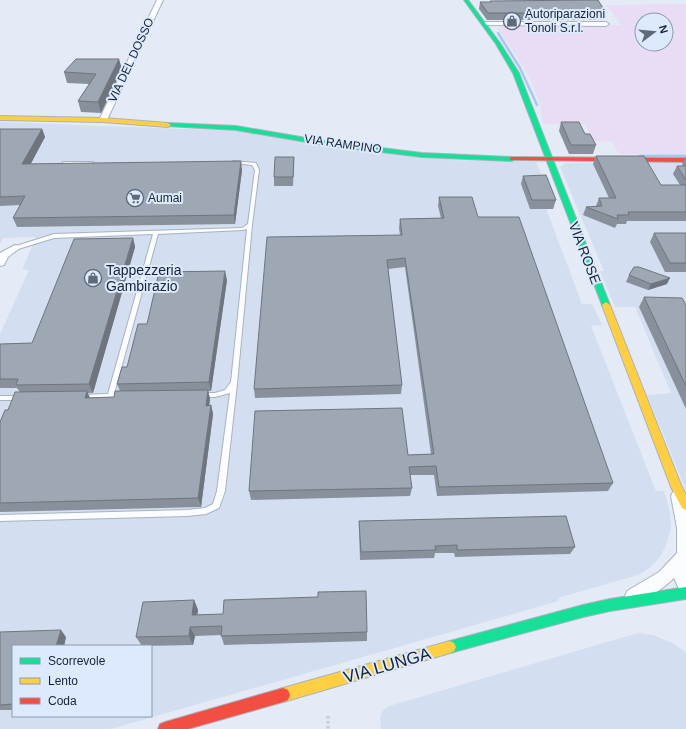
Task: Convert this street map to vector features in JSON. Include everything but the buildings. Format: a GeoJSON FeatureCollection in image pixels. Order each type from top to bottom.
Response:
{"type":"FeatureCollection","features":[{"type":"Feature","properties":{"kind":"street","name":"VIA DEL DOSSO"},"geometry":{"type":"LineString","coordinates":[[103,120],[160,0]]}},
{"type":"Feature","properties":{"kind":"street","name":"VIA ROSE"},"geometry":{"type":"LineString","coordinates":[[467,2],[498,44],[516,73],[548,160],[676,487],[686,505]]}},
{"type":"Feature","properties":{"kind":"street"},"geometry":{"type":"LineString","coordinates":[[484,24],[606,24]]}},
{"type":"Feature","properties":{"kind":"street","name":"VIA RAMPINO"},"geometry":{"type":"LineString","coordinates":[[0,118],[103,120],[139,124],[236,128],[324,142],[422,155],[548,160],[686,160]]}},
{"type":"Feature","properties":{"kind":"street"},"geometry":{"type":"LineString","coordinates":[[0,263],[4,255],[15,248]]}},
{"type":"Feature","properties":{"kind":"street","name":"VIA ROSE"},"geometry":{"type":"LineString","coordinates":[[676,487],[684,528],[684,556],[679,568],[686,586]]}},
{"type":"Feature","properties":{"kind":"street","name":"VIA LUNGA"},"geometry":{"type":"LineString","coordinates":[[610,605],[652,586],[669,575],[684,556]]}},
{"type":"Feature","properties":{"kind":"street","name":"VIA LUNGA"},"geometry":{"type":"LineString","coordinates":[[165,729],[391,663],[610,605],[686,593]]}},
{"type":"Feature","properties":{"kind":"lane"},"geometry":{"type":"LineString","coordinates":[[0,518],[186,513],[206,511],[216,506],[221,491],[257,170],[254,164],[231,162]]}},
{"type":"Feature","properties":{"kind":"lane"},"geometry":{"type":"LineString","coordinates":[[65,163],[97,163]]}},
{"type":"Feature","properties":{"kind":"lane"},"geometry":{"type":"LineString","coordinates":[[15,248],[54,236],[243,229],[250,225]]}},
{"type":"Feature","properties":{"kind":"lane"},"geometry":{"type":"LineString","coordinates":[[110,397],[156,232]]}},
{"type":"Feature","properties":{"kind":"lane"},"geometry":{"type":"LineString","coordinates":[[192,395],[215,395],[227,392],[234,382]]}},
{"type":"Feature","properties":{"kind":"lane"},"geometry":{"type":"LineString","coordinates":[[71,397],[132,396]]}},
{"type":"Feature","properties":{"kind":"lane"},"geometry":{"type":"LineString","coordinates":[[0,398],[24,398]]}},
{"type":"Feature","properties":{"kind":"path"},"geometry":{"type":"LineString","coordinates":[[328,716],[328,729]]}},
{"type":"Feature","properties":{"kind":"shaded area"},"geometry":{"type":"Polygon","coordinates":[[[686,4],[686,154],[619,154],[612,142],[593,141],[585,124],[543,124],[538,97],[533,85],[520,61],[497,28],[515,26],[621,25],[606,5],[686,4]]]}},
{"type":"Feature","properties":{"kind":"shaded area"},"geometry":{"type":"Polygon","coordinates":[[[0,122],[238,131],[385,153],[441,159],[442,157],[450,158],[450,160],[536,162],[555,208],[546,208],[582,304],[592,304],[602,325],[591,326],[656,491],[664,491],[670,511],[671,528],[666,545],[660,557],[648,569],[638,575],[558,598],[559,601],[111,729],[0,729],[0,334],[29,270],[22,270],[36,237],[3,238],[0,244],[0,122]]]}},
{"type":"Feature","properties":{"kind":"shaded area"},"geometry":{"type":"Polygon","coordinates":[[[686,162],[686,490],[647,395],[671,393],[635,307],[615,307],[600,271],[604,271],[560,167],[565,163],[686,162]]]}},
{"type":"Feature","properties":{"kind":"shaded area"},"geometry":{"type":"Polygon","coordinates":[[[638,633],[653,635],[672,643],[686,652],[686,729],[381,729],[380,717],[383,710],[389,706],[638,633]]]}},
{"type":"Feature","properties":{"kind":"waterway"},"geometry":{"type":"LineString","coordinates":[[498,33],[520,68],[537,105]]}},
{"type":"Feature","properties":{"kind":"waterway"},"geometry":{"type":"LineString","coordinates":[[640,156],[686,156]]}},
{"type":"Feature","properties":{"kind":"traffic: fast"},"geometry":{"type":"LineString","coordinates":[[466,0],[498,44],[516,73],[606,305]]}},
{"type":"Feature","properties":{"kind":"traffic: fast"},"geometry":{"type":"LineString","coordinates":[[168,125],[236,128],[324,143],[422,155],[512,159]]}},
{"type":"Feature","properties":{"kind":"traffic: fast"},"geometry":{"type":"LineString","coordinates":[[450,647],[583,611],[610,605],[686,593]]}},
{"type":"Feature","properties":{"kind":"traffic: slow"},"geometry":{"type":"LineString","coordinates":[[0,118],[103,120],[168,125]]}},
{"type":"Feature","properties":{"kind":"traffic: slow"},"geometry":{"type":"LineString","coordinates":[[606,305],[676,487],[686,505]]}},
{"type":"Feature","properties":{"kind":"traffic: slow"},"geometry":{"type":"LineString","coordinates":[[283,695],[450,647]]}},
{"type":"Feature","properties":{"kind":"traffic: jam"},"geometry":{"type":"LineString","coordinates":[[512,159],[686,160]]}},
{"type":"Feature","properties":{"kind":"traffic: jam"},"geometry":{"type":"LineString","coordinates":[[165,729],[283,695]]}},
{"type":"Feature","properties":{"kind":"place","name":"Autoriparazioni Tonoli S.r.l."},"geometry":{"type":"Point","coordinates":[512,21]}},
{"type":"Feature","properties":{"kind":"place","name":"Aumai"},"geometry":{"type":"Point","coordinates":[135,198]}},
{"type":"Feature","properties":{"kind":"place","name":"Tappezzeria Gambirazio"},"geometry":{"type":"Point","coordinates":[93,278]}}]}
